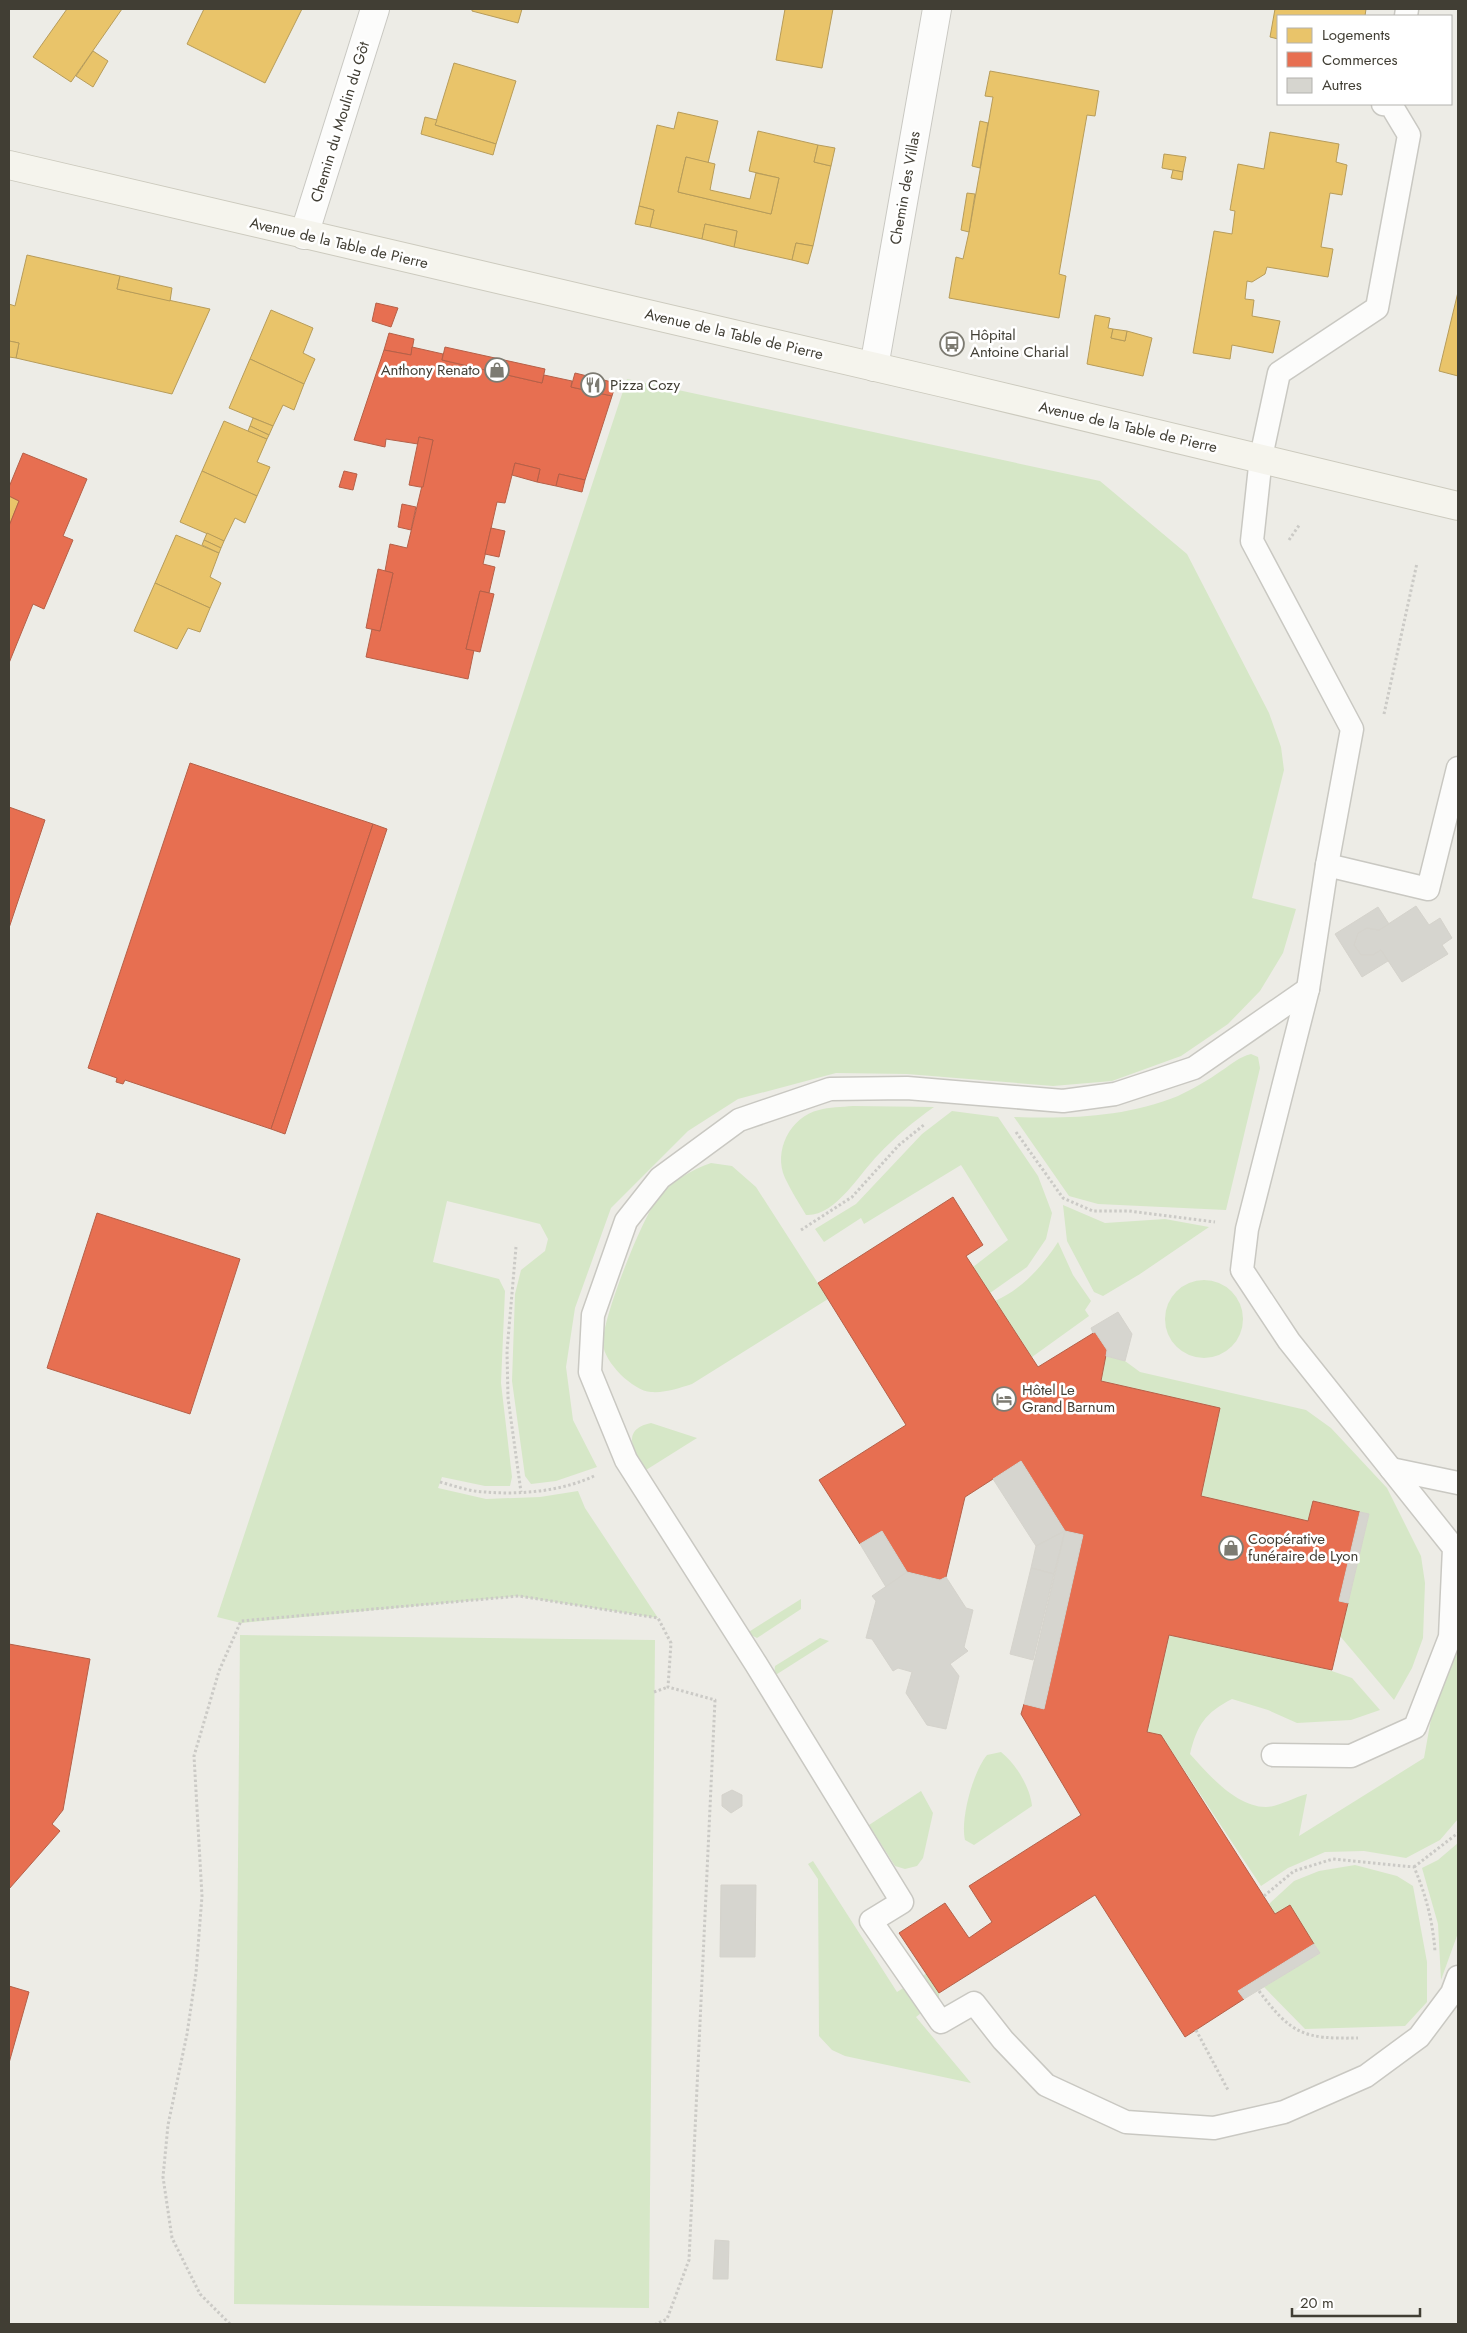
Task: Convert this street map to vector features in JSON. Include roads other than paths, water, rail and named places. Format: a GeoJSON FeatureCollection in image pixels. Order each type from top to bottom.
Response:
{"type":"FeatureCollection","features":[{"type":"Feature","properties":{"kind":"main road","name":"Avenue de la Table de Pierre"},"geometry":{"type":"LineString","coordinates":[[9,165],[1261,458],[1458,506]]}},
{"type":"Feature","properties":{"kind":"street","name":"Chemin du Moulin du Gôt"},"geometry":{"type":"LineString","coordinates":[[304,235],[376,9]]}},
{"type":"Feature","properties":{"kind":"street","name":"Chemin des Villas"},"geometry":{"type":"LineString","coordinates":[[874,367],[937,9]]}},
{"type":"Feature","properties":{"kind":"lane"},"geometry":{"type":"LineString","coordinates":[[1273,1754],[1351,1756],[1415,1727],[1450,1637],[1454,1548],[1289,1341],[1242,1270],[1247,1229],[1308,989],[1326,865],[1352,729],[1252,541],[1261,458],[1279,373],[1377,308],[1409,135],[1389,105]]}},
{"type":"Feature","properties":{"kind":"lane"},"geometry":{"type":"LineString","coordinates":[[1326,865],[1428,889],[1458,768]]}},
{"type":"Feature","properties":{"kind":"lane"},"geometry":{"type":"LineString","coordinates":[[1308,989],[1194,1068],[1115,1094],[1063,1101],[906,1088],[830,1089],[739,1120],[660,1178],[626,1221],[593,1315],[590,1372],[626,1460],[756,1664],[902,1902],[871,1921],[941,2022],[974,2003],[1003,2040],[1046,2085],[1126,2122],[1214,2128],[1284,2112],[1366,2076],[1419,2037],[1452,1993],[1458,1977]]}},
{"type":"Feature","properties":{"kind":"lane"},"geometry":{"type":"LineString","coordinates":[[1391,1469],[1458,1483]]}},
{"type":"Feature","properties":{"kind":"place","name":"Hôpital Antoine Charial"},"geometry":{"type":"Point","coordinates":[952,344]}},
{"type":"Feature","properties":{"kind":"place","name":"Anthony Renato"},"geometry":{"type":"Point","coordinates":[497,370]}},
{"type":"Feature","properties":{"kind":"place","name":"Pizza Cozy"},"geometry":{"type":"Point","coordinates":[593,385]}},
{"type":"Feature","properties":{"kind":"place","name":"Hôtel Le Grand Barnum"},"geometry":{"type":"Point","coordinates":[1004,1399]}},
{"type":"Feature","properties":{"kind":"place","name":"Coopérative funéraire de Lyon"},"geometry":{"type":"Point","coordinates":[1231,1548]}}]}
